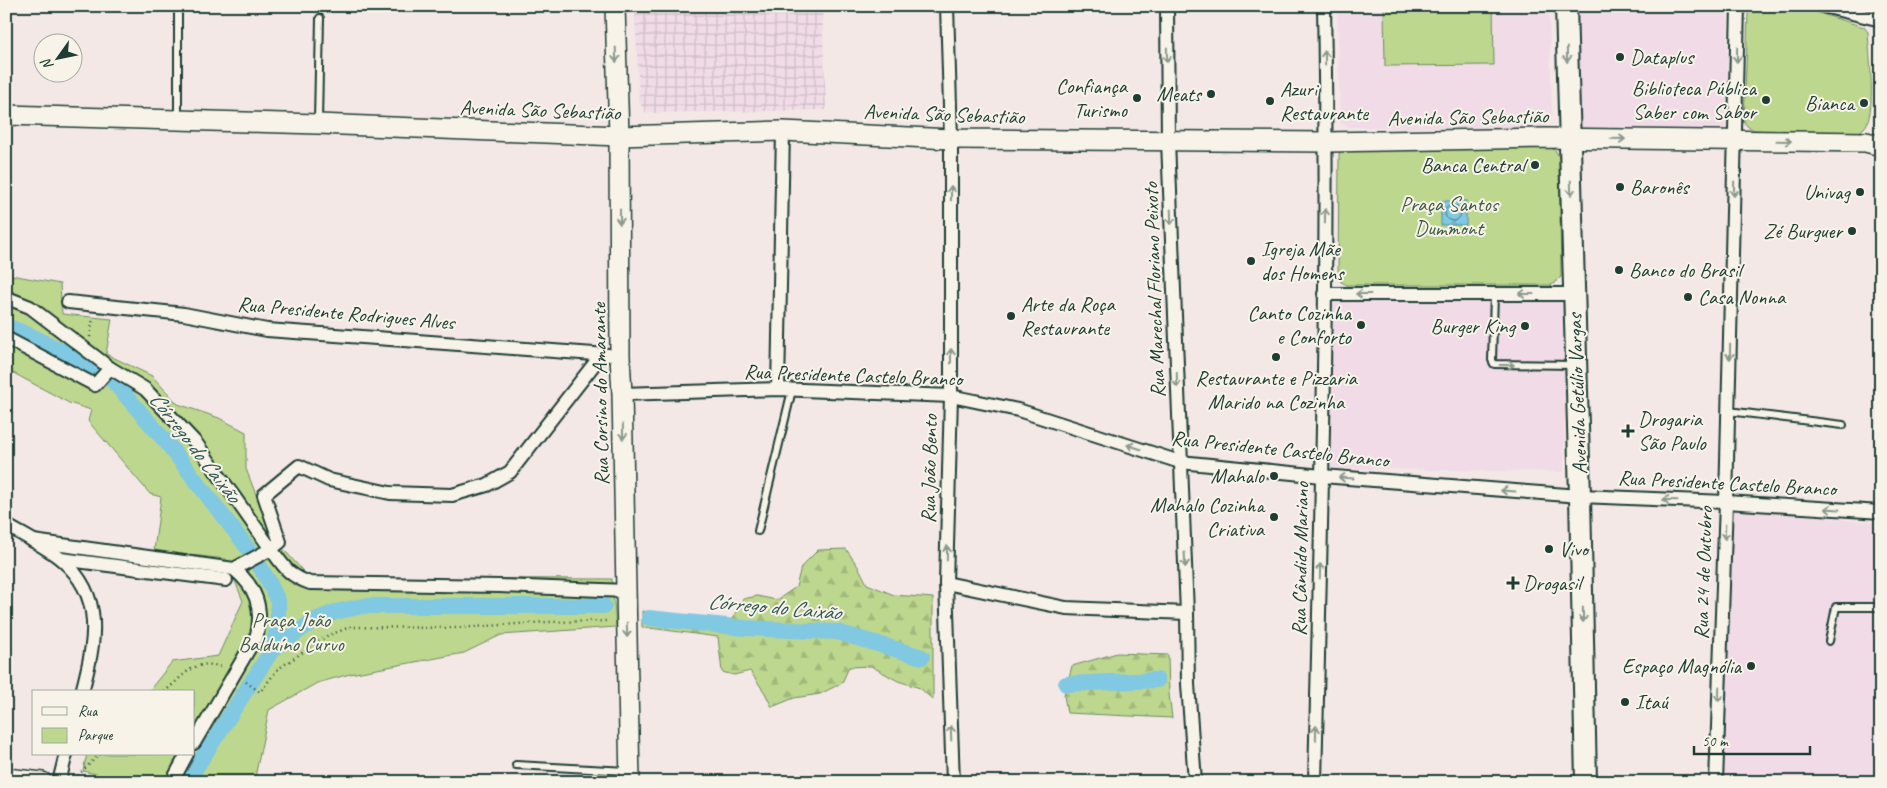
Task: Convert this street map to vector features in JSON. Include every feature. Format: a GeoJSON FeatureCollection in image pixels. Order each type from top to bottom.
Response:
{"type":"FeatureCollection","features":[{"type":"Feature","properties":{"kind":"main road","name":"Avenida Getúlio Vargas"},"geometry":{"type":"LineString","coordinates":[[1566,6],[1586,782]]}},
{"type":"Feature","properties":{"kind":"street","name":"Rua Corsino do Amarante"},"geometry":{"type":"LineString","coordinates":[[614,6],[619,136],[611,355],[622,394],[630,776]]}},
{"type":"Feature","properties":{"kind":"street","name":"Rua João Bento"},"geometry":{"type":"LineString","coordinates":[[946,6],[950,139],[951,396],[946,583],[952,782]]}},
{"type":"Feature","properties":{"kind":"street","name":"Rua Marechal Floriano Peixoto"},"geometry":{"type":"LineString","coordinates":[[1167,6],[1168,141],[1187,613],[1188,684],[1195,782]]}},
{"type":"Feature","properties":{"kind":"street","name":"Rua Cândido Mariano"},"geometry":{"type":"LineString","coordinates":[[1315,782],[1327,142],[1324,6]]}},
{"type":"Feature","properties":{"kind":"street","name":"Rua 24 de Outubro"},"geometry":{"type":"LineString","coordinates":[[1716,782],[1726,502],[1738,6]]}},
{"type":"Feature","properties":{"kind":"street"},"geometry":{"type":"LineString","coordinates":[[1823,6],[1881,20]]}},
{"type":"Feature","properties":{"kind":"street","name":"Avenida São Sebastião"},"geometry":{"type":"LineString","coordinates":[[6,115],[318,124],[619,136],[783,131],[950,139],[1327,142],[1570,139],[1866,142],[1881,146]]}},
{"type":"Feature","properties":{"kind":"street"},"geometry":{"type":"LineString","coordinates":[[778,389],[783,131]]}},
{"type":"Feature","properties":{"kind":"street"},"geometry":{"type":"LineString","coordinates":[[1324,294],[1574,294]]}},
{"type":"Feature","properties":{"kind":"street"},"geometry":{"type":"LineString","coordinates":[[6,300],[10,299],[30,308],[110,368],[145,389],[196,443],[266,552],[297,579],[310,583],[626,590]]}},
{"type":"Feature","properties":{"kind":"street","name":"Rua Presidente Rodrigues Alves"},"geometry":{"type":"LineString","coordinates":[[68,302],[184,314],[267,330],[611,355]]}},
{"type":"Feature","properties":{"kind":"street"},"geometry":{"type":"LineString","coordinates":[[6,338],[95,385],[110,368]]}},
{"type":"Feature","properties":{"kind":"street"},"geometry":{"type":"LineString","coordinates":[[61,559],[230,575],[280,542],[264,495],[299,466],[329,480],[390,493],[452,495],[487,485],[510,472],[611,355]]}},
{"type":"Feature","properties":{"kind":"street","name":"Rua Presidente Castelo Branco"},"geometry":{"type":"LineString","coordinates":[[622,394],[778,389],[951,396],[1018,410],[1180,462],[1322,476],[1580,496],[1726,502],[1881,512]]}},
{"type":"Feature","properties":{"kind":"street"},"geometry":{"type":"LineString","coordinates":[[6,524],[61,559],[84,584],[94,618],[90,660],[82,690]]}},
{"type":"Feature","properties":{"kind":"street"},"geometry":{"type":"LineString","coordinates":[[33,542],[230,575],[251,587],[258,603],[260,620],[257,634],[240,678],[195,742]]}},
{"type":"Feature","properties":{"kind":"street"},"geometry":{"type":"LineString","coordinates":[[946,583],[1066,608],[1187,613]]}},
{"type":"Feature","properties":{"kind":"street"},"geometry":{"type":"LineString","coordinates":[[59,782],[66,756]]}},
{"type":"Feature","properties":{"kind":"street"},"geometry":{"type":"LineString","coordinates":[[172,782],[187,756]]}},
{"type":"Feature","properties":{"kind":"street"},"geometry":{"type":"LineString","coordinates":[[6,778],[42,782]]}},
{"type":"Feature","properties":{"kind":"lane"},"geometry":{"type":"LineString","coordinates":[[178,6],[178,120]]}},
{"type":"Feature","properties":{"kind":"lane"},"geometry":{"type":"LineString","coordinates":[[318,124],[320,18]]}},
{"type":"Feature","properties":{"kind":"lane"},"geometry":{"type":"LineString","coordinates":[[1494,294],[1492,360],[1494,364],[1575,365]]}},
{"type":"Feature","properties":{"kind":"lane"},"geometry":{"type":"LineString","coordinates":[[758,531],[792,390]]}},
{"type":"Feature","properties":{"kind":"lane"},"geometry":{"type":"LineString","coordinates":[[1728,411],[1843,426]]}},
{"type":"Feature","properties":{"kind":"lane"},"geometry":{"type":"LineString","coordinates":[[1829,641],[1836,607],[1881,607]]}},
{"type":"Feature","properties":{"kind":"lane"},"geometry":{"type":"LineString","coordinates":[[516,765],[630,776]]}},
{"type":"Feature","properties":{"kind":"path"},"geometry":{"type":"LineString","coordinates":[[88,351],[95,305]]}},
{"type":"Feature","properties":{"kind":"path"},"geometry":{"type":"LineString","coordinates":[[166,690],[197,665],[209,663],[223,667],[260,692],[278,669],[327,636],[350,627],[457,628],[547,622],[627,621]]}},
{"type":"Feature","properties":{"kind":"path"},"geometry":{"type":"LineString","coordinates":[[72,782],[98,756]]}},
{"type":"Feature","properties":{"kind":"shaded area"},"geometry":{"type":"Polygon","coordinates":[[[635,6],[822,6],[826,110],[646,113],[639,102],[635,6]]]}},
{"type":"Feature","properties":{"kind":"shaded area"},"geometry":{"type":"Polygon","coordinates":[[[1337,6],[1549,6],[1552,117],[1545,129],[1348,127],[1340,123],[1337,6]]]}},
{"type":"Feature","properties":{"kind":"shaded area"},"geometry":{"type":"Polygon","coordinates":[[[1576,6],[1728,6],[1726,133],[1578,128],[1576,6]]]}},
{"type":"Feature","properties":{"kind":"shaded area"},"geometry":{"type":"Polygon","coordinates":[[[1325,296],[1566,300],[1564,472],[1323,468],[1325,296]]]}},
{"type":"Feature","properties":{"kind":"shaded area"},"geometry":{"type":"Polygon","coordinates":[[[1729,508],[1881,523],[1881,782],[1720,782],[1729,508]]]}},
{"type":"Feature","properties":{"kind":"green space"},"geometry":{"type":"Polygon","coordinates":[[[1384,6],[1493,6],[1494,65],[1385,66],[1384,6]]]}},
{"type":"Feature","properties":{"kind":"green space"},"geometry":{"type":"Polygon","coordinates":[[[1751,6],[1796,6],[1864,27],[1868,32],[1871,97],[1868,121],[1860,132],[1843,136],[1754,130],[1748,127],[1744,122],[1748,14],[1751,6]]]}},
{"type":"Feature","properties":{"kind":"green space","name":"Praça Santos Dummont"},"geometry":{"type":"Polygon","coordinates":[[[1548,147],[1555,150],[1559,157],[1561,277],[1552,285],[1347,285],[1341,282],[1338,277],[1339,154],[1341,150],[1548,147]]]}},
{"type":"Feature","properties":{"kind":"green space","name":"Praça João Balduíno Curvo"},"geometry":{"type":"Polygon","coordinates":[[[6,274],[60,284],[62,314],[112,319],[106,354],[152,376],[178,404],[219,418],[246,432],[246,469],[272,536],[309,578],[612,579],[616,627],[501,635],[464,653],[350,674],[317,683],[269,710],[254,782],[130,782],[83,771],[87,756],[195,756],[195,690],[150,690],[172,662],[218,656],[243,601],[226,559],[154,551],[161,497],[150,494],[88,421],[91,410],[69,403],[6,369],[6,274]]]}},
{"type":"Feature","properties":{"kind":"green space"},"geometry":{"type":"Polygon","coordinates":[[[846,549],[867,584],[894,595],[933,598],[933,700],[920,688],[898,681],[871,666],[849,667],[842,683],[820,694],[794,698],[772,707],[750,671],[734,675],[722,672],[718,637],[642,627],[642,611],[731,621],[743,599],[757,596],[777,600],[796,587],[801,567],[818,550],[846,549]]]}},
{"type":"Feature","properties":{"kind":"green space"},"geometry":{"type":"Polygon","coordinates":[[[1117,653],[1168,655],[1172,718],[1067,713],[1064,695],[1072,666],[1117,653]]]}},
{"type":"Feature","properties":{"kind":"water"},"geometry":{"type":"Polygon","coordinates":[[[1441,201],[1466,201],[1466,225],[1441,225],[1441,201]]]}},
{"type":"Feature","properties":{"kind":"waterway","name":"Córrego do Caixão"},"geometry":{"type":"LineString","coordinates":[[6,326],[87,363],[113,381],[167,443],[253,555],[268,580],[278,601],[278,625],[272,650]]}},
{"type":"Feature","properties":{"kind":"waterway","name":"Córrego do Caixão"},"geometry":{"type":"LineString","coordinates":[[188,780],[272,650],[313,621],[335,612],[363,606],[604,606]]}},
{"type":"Feature","properties":{"kind":"waterway","name":"Córrego do Caixão"},"geometry":{"type":"LineString","coordinates":[[649,618],[745,628],[837,632],[922,657]]}},
{"type":"Feature","properties":{"kind":"waterway","name":"Córrego do Caixão"},"geometry":{"type":"LineString","coordinates":[[1066,684],[1157,680]]}},
{"type":"Feature","properties":{"kind":"place","name":"Dataplus"},"geometry":{"type":"Point","coordinates":[1620,57]}},
{"type":"Feature","properties":{"kind":"place","name":"Meats"},"geometry":{"type":"Point","coordinates":[1211,94]}},
{"type":"Feature","properties":{"kind":"place","name":"Confiança Turismo"},"geometry":{"type":"Point","coordinates":[1137,98]}},
{"type":"Feature","properties":{"kind":"place","name":"Biblioteca Pública Saber com Sabor"},"geometry":{"type":"Point","coordinates":[1766,100]}},
{"type":"Feature","properties":{"kind":"place","name":"Azuri Restaurante"},"geometry":{"type":"Point","coordinates":[1270,101]}},
{"type":"Feature","properties":{"kind":"place","name":"Bianca"},"geometry":{"type":"Point","coordinates":[1864,103]}},
{"type":"Feature","properties":{"kind":"place","name":"Banca Central"},"geometry":{"type":"Point","coordinates":[1535,165]}},
{"type":"Feature","properties":{"kind":"place","name":"Baronês"},"geometry":{"type":"Point","coordinates":[1620,187]}},
{"type":"Feature","properties":{"kind":"place","name":"Univag"},"geometry":{"type":"Point","coordinates":[1860,192]}},
{"type":"Feature","properties":{"kind":"place","name":"Zé Burguer"},"geometry":{"type":"Point","coordinates":[1852,231]}},
{"type":"Feature","properties":{"kind":"place","name":"Igreja Mãe dos Homens"},"geometry":{"type":"Point","coordinates":[1251,261]}},
{"type":"Feature","properties":{"kind":"place","name":"Banco do Brasil"},"geometry":{"type":"Point","coordinates":[1619,270]}},
{"type":"Feature","properties":{"kind":"place","name":"Casa Nonna"},"geometry":{"type":"Point","coordinates":[1688,297]}},
{"type":"Feature","properties":{"kind":"place","name":"Arte da Roça Restaurante"},"geometry":{"type":"Point","coordinates":[1011,316]}},
{"type":"Feature","properties":{"kind":"place","name":"Canto Cozinha e Conforto"},"geometry":{"type":"Point","coordinates":[1361,325]}},
{"type":"Feature","properties":{"kind":"place","name":"Burger King"},"geometry":{"type":"Point","coordinates":[1525,326]}},
{"type":"Feature","properties":{"kind":"place","name":"Restaurante e Pizzaria Marido na Cozinha"},"geometry":{"type":"Point","coordinates":[1276,357]}},
{"type":"Feature","properties":{"kind":"place","name":"Drogaria São Paulo"},"geometry":{"type":"Point","coordinates":[1628,431]}},
{"type":"Feature","properties":{"kind":"place","name":"Mahalo"},"geometry":{"type":"Point","coordinates":[1274,476]}},
{"type":"Feature","properties":{"kind":"place","name":"Mahalo Cozinha Criativa"},"geometry":{"type":"Point","coordinates":[1274,517]}},
{"type":"Feature","properties":{"kind":"place","name":"Vivo"},"geometry":{"type":"Point","coordinates":[1549,549]}},
{"type":"Feature","properties":{"kind":"place","name":"Drogasil"},"geometry":{"type":"Point","coordinates":[1513,583]}},
{"type":"Feature","properties":{"kind":"place","name":"Espaço Magnólia"},"geometry":{"type":"Point","coordinates":[1751,666]}},
{"type":"Feature","properties":{"kind":"place","name":"Itaú"},"geometry":{"type":"Point","coordinates":[1625,702]}}]}
